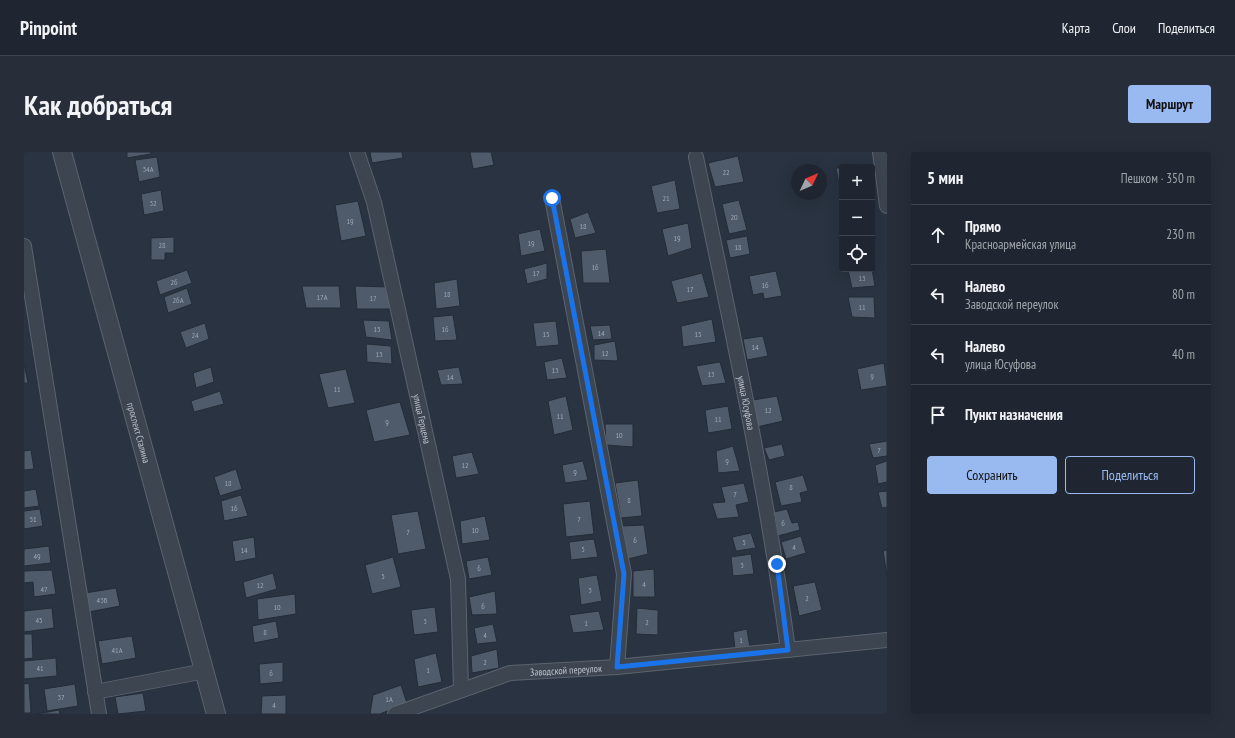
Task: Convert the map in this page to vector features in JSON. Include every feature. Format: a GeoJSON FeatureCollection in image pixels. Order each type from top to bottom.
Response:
{"type":"FeatureCollection","features":[{"type":"Feature","properties":{"kind":"street","name":"проспект Сталина"},"geometry":{"type":"LineString","coordinates":[[62,152],[216,714]]}},
{"type":"Feature","properties":{"kind":"street","name":"улица Герцена"},"geometry":{"type":"LineString","coordinates":[[357,152],[374,202],[458,579],[461,690]]}},
{"type":"Feature","properties":{"kind":"street"},"geometry":{"type":"LineString","coordinates":[[880,152],[887,206]]}},
{"type":"Feature","properties":{"kind":"street","name":"улица Юсуфова"},"geometry":{"type":"LineString","coordinates":[[696,157],[750,420],[777,564],[788,650]]}},
{"type":"Feature","properties":{"kind":"street"},"geometry":{"type":"LineString","coordinates":[[552,198],[624,574],[617,667]]}},
{"type":"Feature","properties":{"kind":"street"},"geometry":{"type":"LineString","coordinates":[[24,246],[99,714]]}},
{"type":"Feature","properties":{"kind":"street","name":"Заводской переулок"},"geometry":{"type":"LineString","coordinates":[[395,714],[510,674],[617,667],[887,640]]}},
{"type":"Feature","properties":{"kind":"street"},"geometry":{"type":"LineString","coordinates":[[95,692],[205,671]]}},
{"type":"Feature","properties":{"kind":"building"},"geometry":{"type":"Polygon","coordinates":[[[127,152],[151,152],[151,154],[127,158],[127,152]]]}},
{"type":"Feature","properties":{"kind":"building"},"geometry":{"type":"Polygon","coordinates":[[[370,152],[402,152],[403,158],[372,163],[370,152]]]}},
{"type":"Feature","properties":{"kind":"building"},"geometry":{"type":"Polygon","coordinates":[[[470,152],[491,152],[494,165],[473,169],[470,152]]]}},
{"type":"Feature","properties":{"kind":"building"},"geometry":{"type":"Polygon","coordinates":[[[738,156],[744,182],[715,187],[708,163],[738,156]]]}},
{"type":"Feature","properties":{"kind":"building"},"geometry":{"type":"Polygon","coordinates":[[[157,157],[160,177],[139,182],[135,160],[157,157]]]}},
{"type":"Feature","properties":{"kind":"building"},"geometry":{"type":"Polygon","coordinates":[[[836,168],[839,168],[839,184],[836,168]]]}},
{"type":"Feature","properties":{"kind":"building"},"geometry":{"type":"Polygon","coordinates":[[[675,180],[680,209],[657,213],[651,186],[675,180]]]}},
{"type":"Feature","properties":{"kind":"building"},"geometry":{"type":"Polygon","coordinates":[[[161,190],[164,211],[144,215],[141,194],[161,190]]]}},
{"type":"Feature","properties":{"kind":"building"},"geometry":{"type":"Polygon","coordinates":[[[739,200],[747,230],[729,234],[722,204],[739,200]]]}},
{"type":"Feature","properties":{"kind":"building"},"geometry":{"type":"Polygon","coordinates":[[[358,201],[366,236],[341,241],[335,205],[358,201]]]}},
{"type":"Feature","properties":{"kind":"building"},"geometry":{"type":"Polygon","coordinates":[[[588,212],[596,233],[575,238],[570,219],[588,212]]]}},
{"type":"Feature","properties":{"kind":"building"},"geometry":{"type":"Polygon","coordinates":[[[688,223],[692,248],[668,256],[662,229],[688,223]]]}},
{"type":"Feature","properties":{"kind":"building"},"geometry":{"type":"Polygon","coordinates":[[[540,229],[545,251],[521,256],[518,234],[540,229]]]}},
{"type":"Feature","properties":{"kind":"building"},"geometry":{"type":"Polygon","coordinates":[[[747,236],[750,254],[730,258],[726,240],[747,236]]]}},
{"type":"Feature","properties":{"kind":"building"},"geometry":{"type":"Polygon","coordinates":[[[174,237],[174,253],[165,253],[165,260],[151,260],[151,238],[174,237]]]}},
{"type":"Feature","properties":{"kind":"building"},"geometry":{"type":"Polygon","coordinates":[[[606,249],[610,283],[583,283],[581,251],[606,249]]]}},
{"type":"Feature","properties":{"kind":"building"},"geometry":{"type":"Polygon","coordinates":[[[547,263],[547,279],[527,284],[524,269],[547,263]]]}},
{"type":"Feature","properties":{"kind":"building"},"geometry":{"type":"Polygon","coordinates":[[[187,270],[192,283],[160,295],[156,281],[187,270]]]}},
{"type":"Feature","properties":{"kind":"building"},"geometry":{"type":"Polygon","coordinates":[[[776,271],[782,296],[764,299],[763,293],[753,295],[749,276],[776,271]]]}},
{"type":"Feature","properties":{"kind":"building"},"geometry":{"type":"Polygon","coordinates":[[[848,272],[873,272],[875,286],[852,288],[848,272]]]}},
{"type":"Feature","properties":{"kind":"building"},"geometry":{"type":"Polygon","coordinates":[[[702,273],[709,297],[677,303],[671,281],[702,273]]]}},
{"type":"Feature","properties":{"kind":"building"},"geometry":{"type":"Polygon","coordinates":[[[457,279],[460,306],[436,309],[434,283],[457,279]]]}},
{"type":"Feature","properties":{"kind":"building"},"geometry":{"type":"Polygon","coordinates":[[[302,286],[339,286],[341,308],[306,308],[302,286]]]}},
{"type":"Feature","properties":{"kind":"building"},"geometry":{"type":"Polygon","coordinates":[[[355,286],[389,287],[391,309],[357,309],[355,286]]]}},
{"type":"Feature","properties":{"kind":"building"},"geometry":{"type":"Polygon","coordinates":[[[187,288],[192,304],[168,313],[164,297],[187,288]]]}},
{"type":"Feature","properties":{"kind":"building"},"geometry":{"type":"Polygon","coordinates":[[[848,297],[874,297],[875,318],[852,317],[848,297]]]}},
{"type":"Feature","properties":{"kind":"building"},"geometry":{"type":"Polygon","coordinates":[[[453,315],[457,340],[435,341],[433,317],[453,315]]]}},
{"type":"Feature","properties":{"kind":"building"},"geometry":{"type":"Polygon","coordinates":[[[712,319],[716,342],[683,347],[681,326],[712,319]]]}},
{"type":"Feature","properties":{"kind":"building"},"geometry":{"type":"Polygon","coordinates":[[[363,320],[389,321],[392,340],[366,337],[363,320]]]}},
{"type":"Feature","properties":{"kind":"building"},"geometry":{"type":"Polygon","coordinates":[[[556,321],[559,345],[536,347],[533,323],[556,321]]]}},
{"type":"Feature","properties":{"kind":"building"},"geometry":{"type":"Polygon","coordinates":[[[205,323],[209,339],[186,348],[180,332],[205,323]]]}},
{"type":"Feature","properties":{"kind":"building"},"geometry":{"type":"Polygon","coordinates":[[[610,325],[612,339],[593,340],[590,326],[610,325]]]}},
{"type":"Feature","properties":{"kind":"building"},"geometry":{"type":"Polygon","coordinates":[[[763,336],[768,356],[747,360],[743,339],[763,336]]]}},
{"type":"Feature","properties":{"kind":"building"},"geometry":{"type":"Polygon","coordinates":[[[615,341],[618,361],[594,360],[594,345],[615,341]]]}},
{"type":"Feature","properties":{"kind":"building"},"geometry":{"type":"Polygon","coordinates":[[[366,344],[391,346],[392,364],[367,362],[366,344]]]}},
{"type":"Feature","properties":{"kind":"building"},"geometry":{"type":"Polygon","coordinates":[[[562,358],[567,378],[547,380],[544,362],[562,358]]]}},
{"type":"Feature","properties":{"kind":"building"},"geometry":{"type":"Polygon","coordinates":[[[720,362],[726,383],[702,386],[696,366],[720,362]]]}},
{"type":"Feature","properties":{"kind":"building"},"geometry":{"type":"Polygon","coordinates":[[[24,363],[28,383],[24,383],[24,363]]]}},
{"type":"Feature","properties":{"kind":"building"},"geometry":{"type":"Polygon","coordinates":[[[884,363],[887,386],[861,390],[857,369],[884,363]]]}},
{"type":"Feature","properties":{"kind":"building"},"geometry":{"type":"Polygon","coordinates":[[[211,367],[214,382],[196,388],[193,373],[211,367]]]}},
{"type":"Feature","properties":{"kind":"building"},"geometry":{"type":"Polygon","coordinates":[[[459,367],[463,384],[441,385],[437,370],[459,367]]]}},
{"type":"Feature","properties":{"kind":"building"},"geometry":{"type":"Polygon","coordinates":[[[346,369],[355,403],[328,408],[319,374],[346,369]]]}},
{"type":"Feature","properties":{"kind":"building"},"geometry":{"type":"Polygon","coordinates":[[[220,391],[224,404],[194,412],[191,401],[220,391]]]}},
{"type":"Feature","properties":{"kind":"building"},"geometry":{"type":"Polygon","coordinates":[[[566,396],[573,430],[554,435],[548,401],[566,396]]]}},
{"type":"Feature","properties":{"kind":"building"},"geometry":{"type":"Polygon","coordinates":[[[777,396],[783,421],[757,427],[753,400],[777,396]]]}},
{"type":"Feature","properties":{"kind":"building"},"geometry":{"type":"Polygon","coordinates":[[[400,402],[410,435],[374,442],[366,410],[400,402]]]}},
{"type":"Feature","properties":{"kind":"building"},"geometry":{"type":"Polygon","coordinates":[[[728,406],[732,429],[708,433],[705,410],[728,406]]]}},
{"type":"Feature","properties":{"kind":"building"},"geometry":{"type":"Polygon","coordinates":[[[605,424],[633,424],[633,447],[606,445],[605,424]]]}},
{"type":"Feature","properties":{"kind":"building"},"geometry":{"type":"Polygon","coordinates":[[[887,441],[887,456],[873,458],[869,444],[887,441]]]}},
{"type":"Feature","properties":{"kind":"building"},"geometry":{"type":"Polygon","coordinates":[[[782,444],[785,456],[769,460],[764,448],[782,444]]]}},
{"type":"Feature","properties":{"kind":"building"},"geometry":{"type":"Polygon","coordinates":[[[733,446],[740,471],[718,473],[716,451],[733,446]]]}},
{"type":"Feature","properties":{"kind":"building"},"geometry":{"type":"Polygon","coordinates":[[[31,450],[34,469],[24,470],[24,451],[31,450]]]}},
{"type":"Feature","properties":{"kind":"building"},"geometry":{"type":"Polygon","coordinates":[[[472,452],[479,474],[456,478],[452,456],[472,452]]]}},
{"type":"Feature","properties":{"kind":"building"},"geometry":{"type":"Polygon","coordinates":[[[583,461],[588,480],[565,483],[562,465],[583,461]]]}},
{"type":"Feature","properties":{"kind":"building"},"geometry":{"type":"Polygon","coordinates":[[[887,461],[887,482],[878,484],[875,465],[887,461]]]}},
{"type":"Feature","properties":{"kind":"building"},"geometry":{"type":"Polygon","coordinates":[[[236,469],[242,489],[220,496],[214,477],[236,469]]]}},
{"type":"Feature","properties":{"kind":"building"},"geometry":{"type":"Polygon","coordinates":[[[803,475],[808,491],[800,493],[802,502],[781,506],[775,482],[803,475]]]}},
{"type":"Feature","properties":{"kind":"building"},"geometry":{"type":"Polygon","coordinates":[[[638,480],[642,516],[621,518],[615,483],[638,480]]]}},
{"type":"Feature","properties":{"kind":"building"},"geometry":{"type":"Polygon","coordinates":[[[744,483],[749,502],[736,505],[739,517],[717,519],[712,503],[725,502],[721,487],[744,483]]]}},
{"type":"Feature","properties":{"kind":"building"},"geometry":{"type":"Polygon","coordinates":[[[36,489],[39,506],[24,508],[24,491],[36,489]]]}},
{"type":"Feature","properties":{"kind":"building"},"geometry":{"type":"Polygon","coordinates":[[[887,491],[887,507],[882,508],[878,492],[887,491]]]}},
{"type":"Feature","properties":{"kind":"building"},"geometry":{"type":"Polygon","coordinates":[[[241,495],[248,516],[224,521],[221,501],[241,495]]]}},
{"type":"Feature","properties":{"kind":"building"},"geometry":{"type":"Polygon","coordinates":[[[590,501],[594,534],[566,537],[563,504],[590,501]]]}},
{"type":"Feature","properties":{"kind":"building"},"geometry":{"type":"Polygon","coordinates":[[[40,509],[43,526],[24,529],[24,511],[40,509]]]}},
{"type":"Feature","properties":{"kind":"building"},"geometry":{"type":"Polygon","coordinates":[[[787,509],[792,523],[798,522],[800,530],[778,536],[774,512],[787,509]]]}},
{"type":"Feature","properties":{"kind":"building"},"geometry":{"type":"Polygon","coordinates":[[[418,511],[426,549],[398,554],[391,515],[418,511]]]}},
{"type":"Feature","properties":{"kind":"building"},"geometry":{"type":"Polygon","coordinates":[[[485,516],[490,540],[462,544],[460,521],[485,516]]]}},
{"type":"Feature","properties":{"kind":"building"},"geometry":{"type":"Polygon","coordinates":[[[644,525],[648,554],[628,559],[622,526],[644,525]]]}},
{"type":"Feature","properties":{"kind":"building"},"geometry":{"type":"Polygon","coordinates":[[[751,533],[756,548],[736,551],[732,537],[751,533]]]}},
{"type":"Feature","properties":{"kind":"building"},"geometry":{"type":"Polygon","coordinates":[[[801,536],[806,553],[786,559],[781,542],[801,536]]]}},
{"type":"Feature","properties":{"kind":"building"},"geometry":{"type":"Polygon","coordinates":[[[254,537],[256,558],[235,562],[232,541],[254,537]]]}},
{"type":"Feature","properties":{"kind":"building"},"geometry":{"type":"Polygon","coordinates":[[[594,539],[598,557],[571,560],[569,542],[594,539]]]}},
{"type":"Feature","properties":{"kind":"building"},"geometry":{"type":"Polygon","coordinates":[[[49,546],[51,563],[24,566],[24,549],[49,546]]]}},
{"type":"Feature","properties":{"kind":"building"},"geometry":{"type":"Polygon","coordinates":[[[887,550],[887,576],[883,551],[887,550]]]}},
{"type":"Feature","properties":{"kind":"building"},"geometry":{"type":"Polygon","coordinates":[[[751,554],[754,574],[733,576],[731,557],[751,554]]]}},
{"type":"Feature","properties":{"kind":"building"},"geometry":{"type":"Polygon","coordinates":[[[393,557],[401,587],[372,594],[365,565],[393,557]]]}},
{"type":"Feature","properties":{"kind":"building"},"geometry":{"type":"Polygon","coordinates":[[[488,557],[492,575],[469,579],[466,561],[488,557]]]}},
{"type":"Feature","properties":{"kind":"building"},"geometry":{"type":"Polygon","coordinates":[[[654,569],[655,597],[633,597],[633,571],[654,569]]]}},
{"type":"Feature","properties":{"kind":"building"},"geometry":{"type":"Polygon","coordinates":[[[52,570],[56,594],[34,597],[33,582],[24,583],[24,571],[52,570]]]}},
{"type":"Feature","properties":{"kind":"building"},"geometry":{"type":"Polygon","coordinates":[[[273,573],[277,589],[246,598],[243,582],[273,573]]]}},
{"type":"Feature","properties":{"kind":"building"},"geometry":{"type":"Polygon","coordinates":[[[597,575],[602,601],[581,605],[578,578],[597,575]]]}},
{"type":"Feature","properties":{"kind":"building"},"geometry":{"type":"Polygon","coordinates":[[[815,582],[822,610],[799,616],[793,586],[815,582]]]}},
{"type":"Feature","properties":{"kind":"building"},"geometry":{"type":"Polygon","coordinates":[[[116,588],[120,606],[89,612],[85,593],[116,588]]]}},
{"type":"Feature","properties":{"kind":"building"},"geometry":{"type":"Polygon","coordinates":[[[495,591],[497,614],[472,615],[469,597],[495,591]]]}},
{"type":"Feature","properties":{"kind":"building"},"geometry":{"type":"Polygon","coordinates":[[[295,594],[296,614],[258,620],[257,599],[295,594]]]}},
{"type":"Feature","properties":{"kind":"building"},"geometry":{"type":"Polygon","coordinates":[[[435,607],[438,632],[414,635],[411,610],[435,607]]]}},
{"type":"Feature","properties":{"kind":"building"},"geometry":{"type":"Polygon","coordinates":[[[52,608],[54,628],[24,632],[24,611],[52,608]]]}},
{"type":"Feature","properties":{"kind":"building"},"geometry":{"type":"Polygon","coordinates":[[[637,608],[658,610],[658,635],[636,634],[637,608]]]}},
{"type":"Feature","properties":{"kind":"building"},"geometry":{"type":"Polygon","coordinates":[[[599,611],[604,630],[573,633],[569,615],[599,611]]]}},
{"type":"Feature","properties":{"kind":"building"},"geometry":{"type":"Polygon","coordinates":[[[276,621],[279,638],[254,643],[252,626],[276,621]]]}},
{"type":"Feature","properties":{"kind":"building"},"geometry":{"type":"Polygon","coordinates":[[[493,624],[497,642],[477,644],[474,628],[493,624]]]}},
{"type":"Feature","properties":{"kind":"building"},"geometry":{"type":"Polygon","coordinates":[[[747,629],[750,648],[735,649],[733,632],[747,629]]]}},
{"type":"Feature","properties":{"kind":"building"},"geometry":{"type":"Polygon","coordinates":[[[24,634],[32,634],[33,658],[24,659],[24,634]]]}},
{"type":"Feature","properties":{"kind":"building"},"geometry":{"type":"Polygon","coordinates":[[[132,636],[136,658],[102,664],[98,641],[132,636]]]}},
{"type":"Feature","properties":{"kind":"building"},"geometry":{"type":"Polygon","coordinates":[[[497,649],[499,668],[472,673],[471,656],[497,649]]]}},
{"type":"Feature","properties":{"kind":"building"},"geometry":{"type":"Polygon","coordinates":[[[436,653],[442,682],[418,687],[414,659],[436,653]]]}},
{"type":"Feature","properties":{"kind":"building"},"geometry":{"type":"Polygon","coordinates":[[[56,658],[57,676],[24,679],[24,661],[56,658]]]}},
{"type":"Feature","properties":{"kind":"building"},"geometry":{"type":"Polygon","coordinates":[[[283,662],[283,682],[260,684],[259,664],[283,662]]]}},
{"type":"Feature","properties":{"kind":"building"},"geometry":{"type":"Polygon","coordinates":[[[29,683],[31,713],[24,713],[24,684],[29,683]]]}},
{"type":"Feature","properties":{"kind":"building"},"geometry":{"type":"Polygon","coordinates":[[[75,684],[78,706],[47,711],[44,689],[75,684]]]}},
{"type":"Feature","properties":{"kind":"building"},"geometry":{"type":"Polygon","coordinates":[[[401,685],[407,703],[380,714],[370,714],[373,695],[401,685]]]}},
{"type":"Feature","properties":{"kind":"building"},"geometry":{"type":"Polygon","coordinates":[[[143,693],[146,711],[118,714],[115,697],[143,693]]]}},
{"type":"Feature","properties":{"kind":"building"},"geometry":{"type":"Polygon","coordinates":[[[286,695],[286,714],[261,714],[262,696],[286,695]]]}},
{"type":"Feature","properties":{"kind":"building"},"geometry":{"type":"Polygon","coordinates":[[[59,710],[60,714],[35,714],[48,712],[59,710]]]}},
{"type":"Feature","properties":{"kind":"route"},"geometry":{"type":"LineString","coordinates":[[552,198],[624,574],[617,667],[788,650],[777,564]]}}]}
